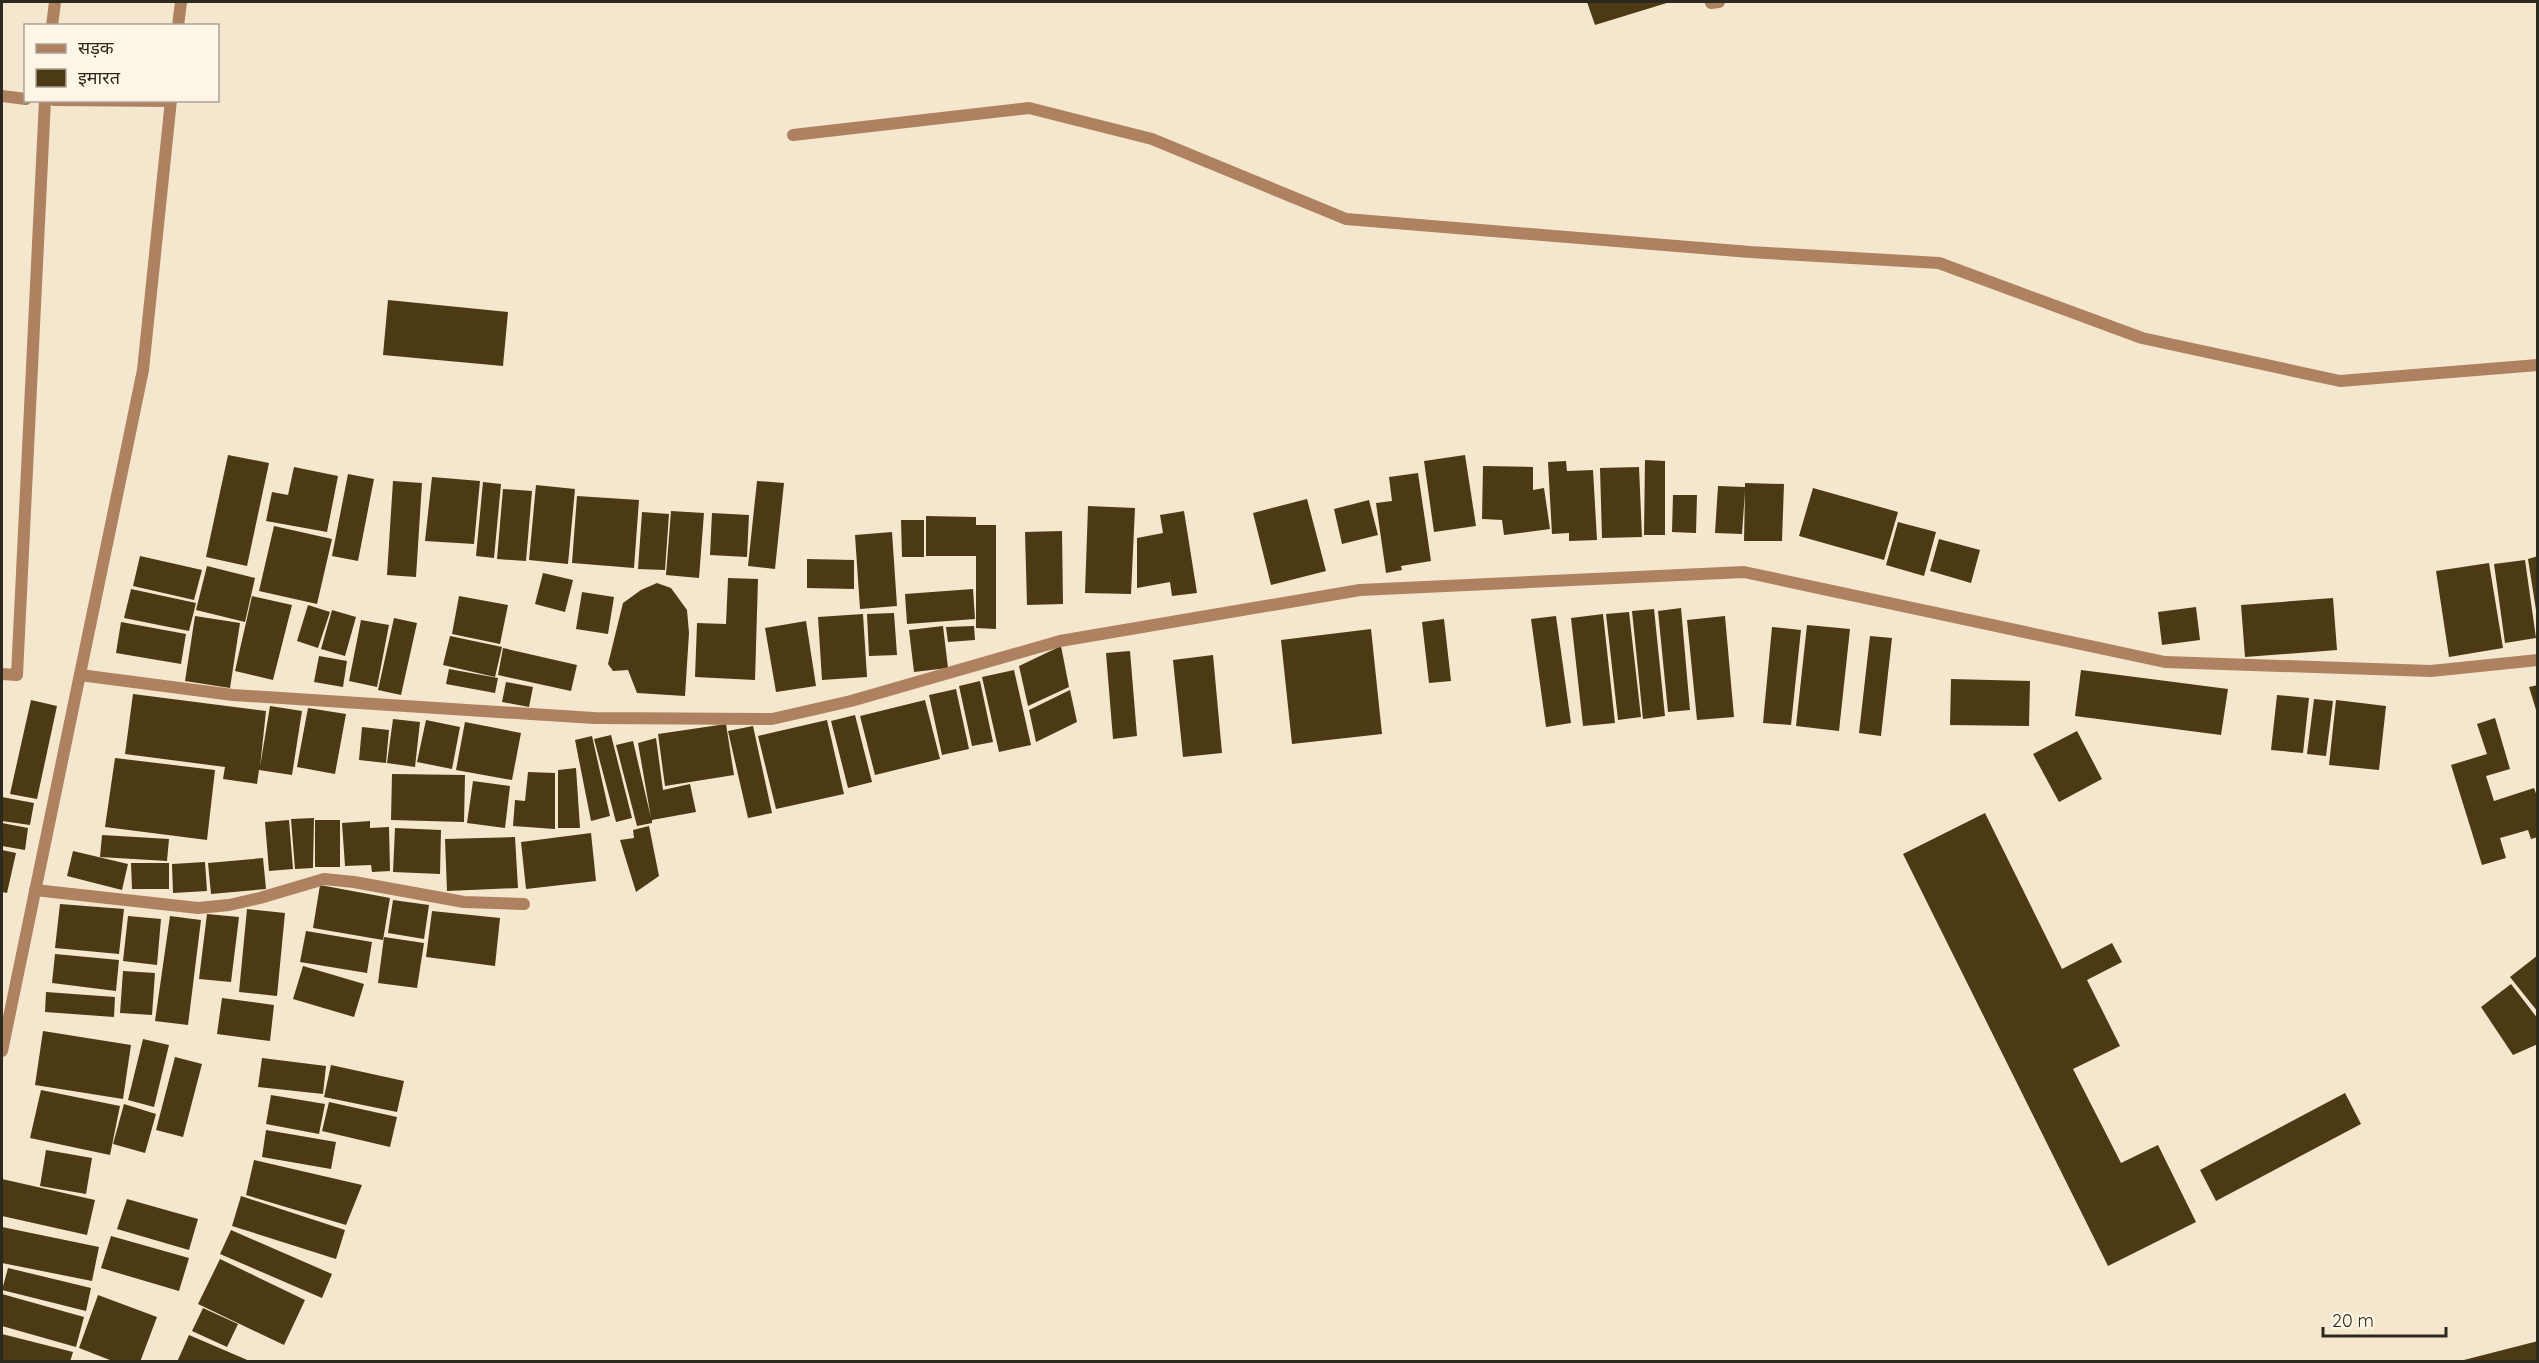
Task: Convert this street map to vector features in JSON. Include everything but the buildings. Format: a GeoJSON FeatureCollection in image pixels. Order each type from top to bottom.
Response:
{"type":"FeatureCollection","features":[{"type":"Feature","properties":{"kind":"street"},"geometry":{"type":"LineString","coordinates":[[52,24],[55,2]]}},
{"type":"Feature","properties":{"kind":"street"},"geometry":{"type":"LineString","coordinates":[[178,24],[181,2]]}},
{"type":"Feature","properties":{"kind":"street"},"geometry":{"type":"LineString","coordinates":[[2,96],[24,99]]}},
{"type":"Feature","properties":{"kind":"street"},"geometry":{"type":"LineString","coordinates":[[2,674],[18,675],[45,102]]}},
{"type":"Feature","properties":{"kind":"street"},"geometry":{"type":"LineString","coordinates":[[2,1051],[143,370],[171,102]]}},
{"type":"Feature","properties":{"kind":"street"},"geometry":{"type":"LineString","coordinates":[[793,135],[1029,108],[1152,139],[1346,219],[1750,252],[1939,263],[2142,338],[2340,381],[2538,365]]}},
{"type":"Feature","properties":{"kind":"street"},"geometry":{"type":"LineString","coordinates":[[80,675],[244,696],[594,718],[772,719],[851,701],[1060,641],[1360,590],[1744,572],[2165,662],[2431,671],[2538,660]]}},
{"type":"Feature","properties":{"kind":"street"},"geometry":{"type":"LineString","coordinates":[[35,890],[198,908],[229,905],[260,898],[324,879],[354,882],[464,902],[524,904]]}}]}
